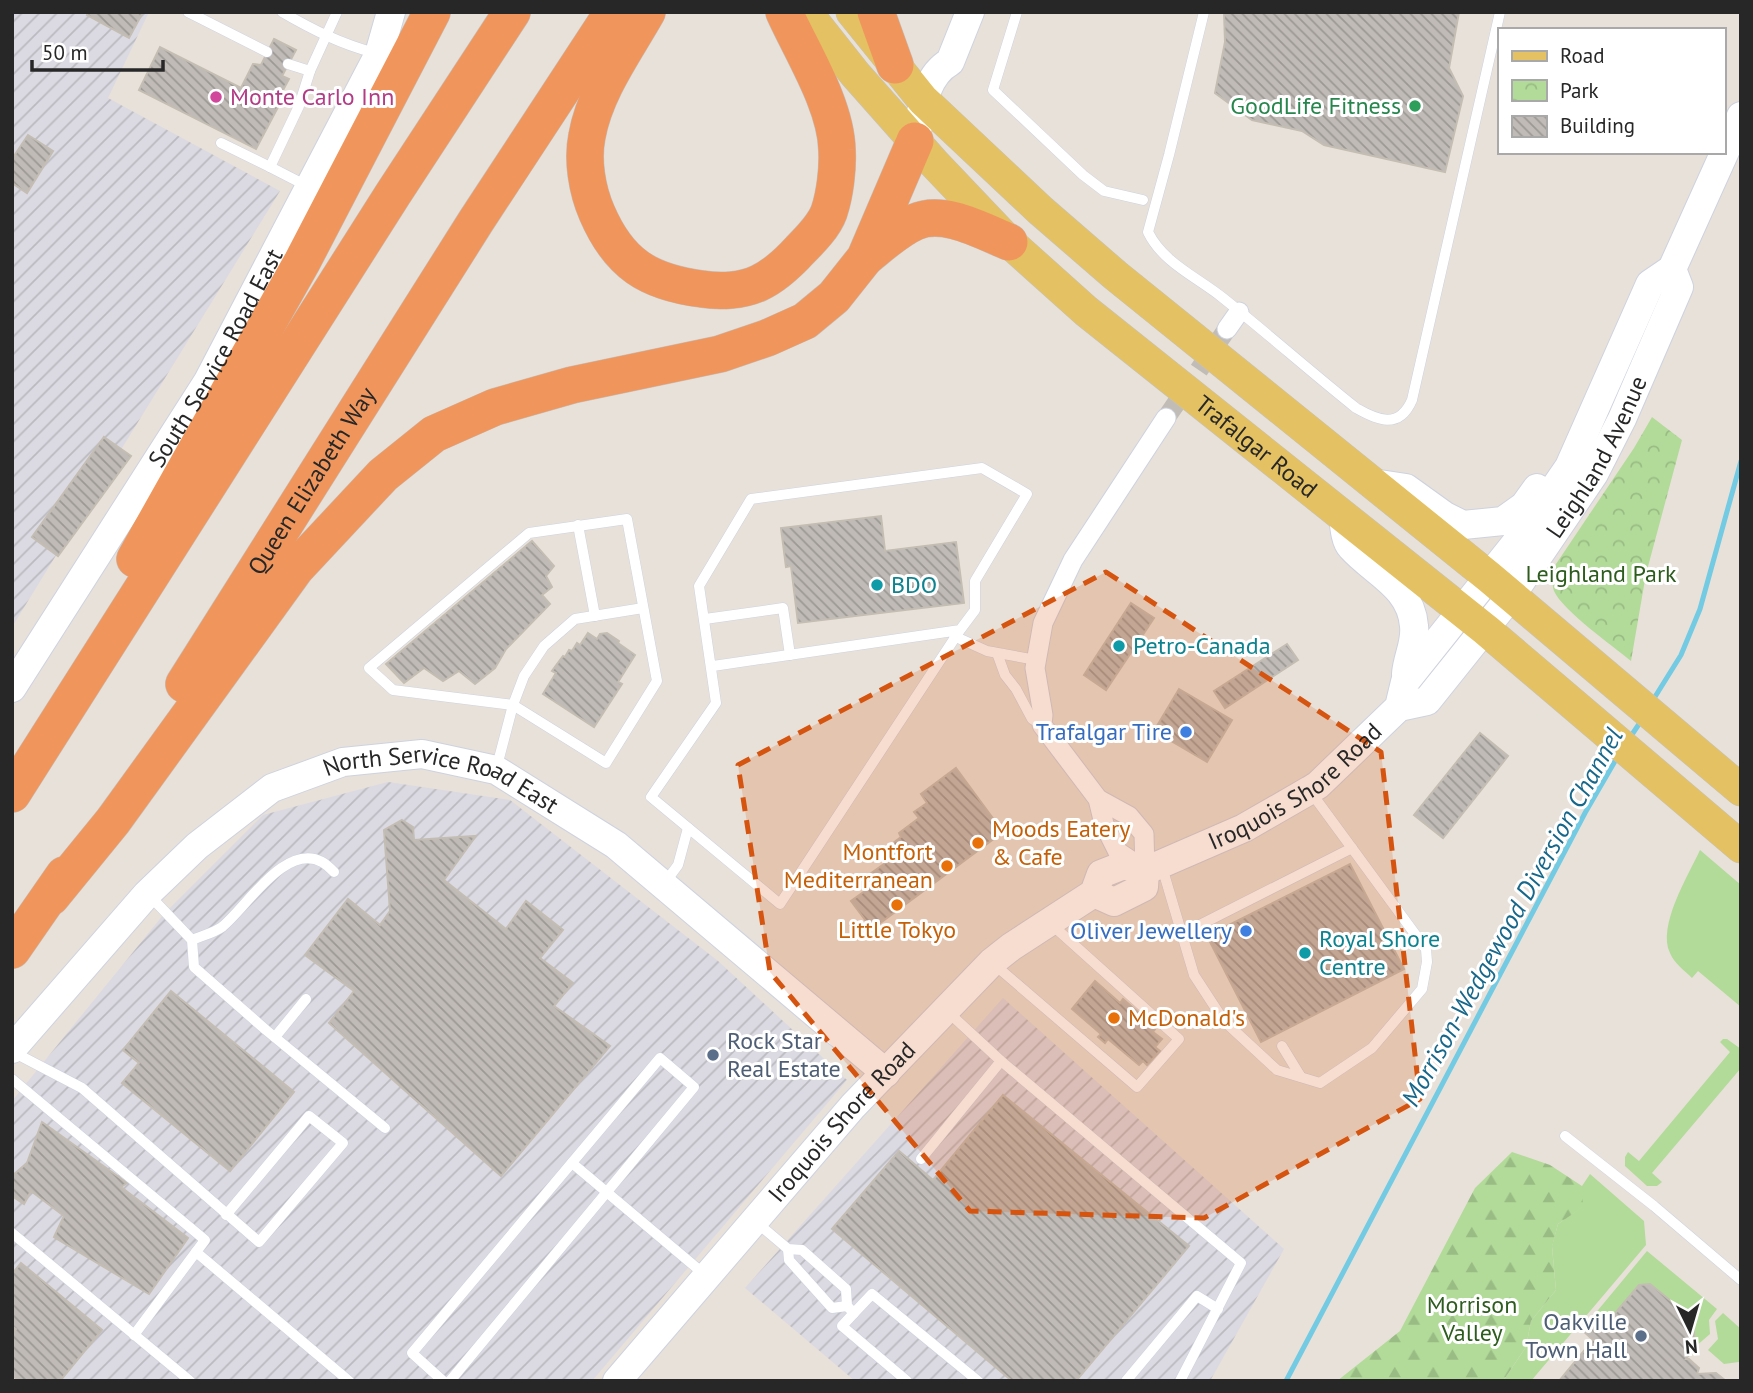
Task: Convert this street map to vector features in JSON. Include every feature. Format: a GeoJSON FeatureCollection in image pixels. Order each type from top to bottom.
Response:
{"type":"FeatureCollection","features":[{"type":"Feature","properties":{"kind":"highway"},"geometry":{"type":"LineString","coordinates":[[38,754],[58,696],[302,262],[432,12]]}},
{"type":"Feature","properties":{"kind":"highway"},"geometry":{"type":"LineString","coordinates":[[12,794],[393,194],[512,12]]}},
{"type":"Feature","properties":{"kind":"highway","name":"Queen Elizabeth Way"},"geometry":{"type":"LineString","coordinates":[[12,950],[51,897],[476,220],[613,12]]}},
{"type":"Feature","properties":{"kind":"highway"},"geometry":{"type":"LineString","coordinates":[[647,12],[598,100],[587,137],[587,176],[592,200],[604,229],[618,250],[637,267],[673,285],[735,290],[760,282],[789,262],[810,240],[828,214],[834,185],[837,148],[828,106],[784,12]]}},
{"type":"Feature","properties":{"kind":"highway"},"geometry":{"type":"LineString","coordinates":[[876,12],[895,65]]}},
{"type":"Feature","properties":{"kind":"highway"},"geometry":{"type":"LineString","coordinates":[[51,897],[113,821],[296,568],[383,474],[434,434],[495,407],[572,385],[720,354],[804,321],[834,297],[865,258],[915,141]]}},
{"type":"Feature","properties":{"kind":"highway"},"geometry":{"type":"LineString","coordinates":[[865,258],[916,222],[936,218],[958,222],[1009,242]]}},
{"type":"Feature","properties":{"kind":"main road","name":"Trafalgar Road"},"geometry":{"type":"LineString","coordinates":[[806,12],[855,74],[1009,242],[1086,311],[1486,630],[1578,711],[1741,846]]}},
{"type":"Feature","properties":{"kind":"main road","name":"Trafalgar Road"},"geometry":{"type":"LineString","coordinates":[[852,12],[923,100],[1040,210],[1500,587],[1741,790]]}},
{"type":"Feature","properties":{"kind":"street","name":"South Service Road East"},"geometry":{"type":"LineString","coordinates":[[12,688],[208,381],[379,54],[391,12]]}},
{"type":"Feature","properties":{"kind":"street"},"geometry":{"type":"LineString","coordinates":[[939,68],[936,58],[952,12]]}},
{"type":"Feature","properties":{"kind":"street"},"geometry":{"type":"LineString","coordinates":[[915,141],[923,100],[939,68],[950,62],[970,12]]}},
{"type":"Feature","properties":{"kind":"street","name":"Leighland Avenue"},"geometry":{"type":"LineString","coordinates":[[1725,151],[1741,116]]}},
{"type":"Feature","properties":{"kind":"street","name":"Leighland Avenue"},"geometry":{"type":"LineString","coordinates":[[1486,630],[1500,587],[1546,502],[1569,467],[1650,284],[1672,269],[1724,154]]}},
{"type":"Feature","properties":{"kind":"street","name":"Leighland Avenue"},"geometry":{"type":"LineString","coordinates":[[1500,587],[1594,474],[1622,419],[1679,287],[1672,269]]}},
{"type":"Feature","properties":{"kind":"street"},"geometry":{"type":"LineString","coordinates":[[1227,329],[1240,312]]}},
{"type":"Feature","properties":{"kind":"street"},"geometry":{"type":"LineString","coordinates":[[1153,868],[1118,852],[1104,824],[1098,799],[1042,725],[1043,715],[1035,668],[1043,623],[1073,560],[1166,418]]}},
{"type":"Feature","properties":{"kind":"street"},"geometry":{"type":"LineString","coordinates":[[1373,484],[1406,488],[1445,516],[1463,525],[1503,521],[1524,506],[1560,455],[1583,436]]}},
{"type":"Feature","properties":{"kind":"street"},"geometry":{"type":"LineString","coordinates":[[1343,516],[1349,546],[1397,588],[1410,608],[1415,627],[1402,694]]}},
{"type":"Feature","properties":{"kind":"street","name":"Iroquois Shore Road"},"geometry":{"type":"LineString","coordinates":[[617,1381],[853,1106],[992,962],[1094,893],[1114,902],[1144,887],[1153,868],[1244,828],[1318,785],[1402,694],[1461,611],[1500,587]]}},
{"type":"Feature","properties":{"kind":"street","name":"Iroquois Shore Road"},"geometry":{"type":"LineString","coordinates":[[1402,694],[1427,701],[1486,630]]}},
{"type":"Feature","properties":{"kind":"street","name":"North Service Road East"},"geometry":{"type":"LineString","coordinates":[[12,1050],[147,894],[197,846],[272,788],[343,762],[422,754],[496,770],[616,845],[886,1073]]}},
{"type":"Feature","properties":{"kind":"street"},"geometry":{"type":"LineString","coordinates":[[1098,799],[1129,816],[1144,834],[1153,868]]}},
{"type":"Feature","properties":{"kind":"lane"},"geometry":{"type":"LineString","coordinates":[[188,12],[267,52]]}},
{"type":"Feature","properties":{"kind":"lane"},"geometry":{"type":"LineString","coordinates":[[282,12],[325,37],[379,54]]}},
{"type":"Feature","properties":{"kind":"lane"},"geometry":{"type":"LineString","coordinates":[[270,167],[299,106],[310,71],[337,12]]}},
{"type":"Feature","properties":{"kind":"lane"},"geometry":{"type":"LineString","coordinates":[[1017,12],[993,90],[1083,175],[1104,191],[1143,201]]}},
{"type":"Feature","properties":{"kind":"lane"},"geometry":{"type":"LineString","coordinates":[[1204,12],[1170,155],[1148,232],[1155,246],[1170,261],[1240,312],[1356,408],[1379,421],[1404,414],[1412,400],[1500,12]]}},
{"type":"Feature","properties":{"kind":"lane"},"geometry":{"type":"LineString","coordinates":[[288,64],[310,71]]}},
{"type":"Feature","properties":{"kind":"lane"},"geometry":{"type":"LineString","coordinates":[[221,143],[309,187]]}},
{"type":"Feature","properties":{"kind":"lane"},"geometry":{"type":"LineString","coordinates":[[982,468],[1027,494],[975,581],[975,610],[780,904],[651,797],[716,704],[705,618],[699,586],[751,499],[982,468]]}},
{"type":"Feature","properties":{"kind":"lane"},"geometry":{"type":"LineString","coordinates":[[627,519],[643,608],[657,681],[606,763],[513,705],[393,690],[369,668],[529,533],[627,519]]}},
{"type":"Feature","properties":{"kind":"lane"},"geometry":{"type":"LineString","coordinates":[[578,525],[595,616]]}},
{"type":"Feature","properties":{"kind":"lane"},"geometry":{"type":"LineString","coordinates":[[496,770],[513,705],[524,676],[544,646],[575,619],[643,608]]}},
{"type":"Feature","properties":{"kind":"lane"},"geometry":{"type":"LineString","coordinates":[[705,618],[783,608],[790,655]]}},
{"type":"Feature","properties":{"kind":"lane"},"geometry":{"type":"LineString","coordinates":[[713,666],[958,634],[987,651],[1036,660]]}},
{"type":"Feature","properties":{"kind":"lane"},"geometry":{"type":"LineString","coordinates":[[997,653],[1005,675],[1032,719],[1042,725]]}},
{"type":"Feature","properties":{"kind":"lane"},"geometry":{"type":"LineString","coordinates":[[1153,868],[1182,934],[1194,975],[1223,1021],[1277,1069],[1320,1083],[1372,1048],[1422,989],[1427,962],[1426,949],[1310,790]]}},
{"type":"Feature","properties":{"kind":"lane"},"geometry":{"type":"LineString","coordinates":[[663,885],[678,865],[688,828]]}},
{"type":"Feature","properties":{"kind":"lane"},"geometry":{"type":"LineString","coordinates":[[1182,934],[1352,848]]}},
{"type":"Feature","properties":{"kind":"lane"},"geometry":{"type":"LineString","coordinates":[[192,940],[221,927],[272,875],[290,864],[305,858],[321,861],[334,872]]}},
{"type":"Feature","properties":{"kind":"lane"},"geometry":{"type":"LineString","coordinates":[[147,894],[192,940],[194,967],[385,1128]]}},
{"type":"Feature","properties":{"kind":"lane"},"geometry":{"type":"LineString","coordinates":[[992,962],[1137,1087],[1179,1039],[1049,922]]}},
{"type":"Feature","properties":{"kind":"lane"},"geometry":{"type":"LineString","coordinates":[[275,1037],[306,999]]}},
{"type":"Feature","properties":{"kind":"lane"},"geometry":{"type":"LineString","coordinates":[[945,1009],[1001,1061],[1241,1264],[1180,1381]]}},
{"type":"Feature","properties":{"kind":"lane"},"geometry":{"type":"LineString","coordinates":[[1282,1046],[1301,1077]]}},
{"type":"Feature","properties":{"kind":"lane"},"geometry":{"type":"LineString","coordinates":[[12,1050],[82,1088],[226,1215],[259,1242],[343,1143],[309,1116],[226,1215]]}},
{"type":"Feature","properties":{"kind":"lane"},"geometry":{"type":"LineString","coordinates":[[443,1381],[412,1353],[660,1058],[694,1087],[450,1381]]}},
{"type":"Feature","properties":{"kind":"lane"},"geometry":{"type":"LineString","coordinates":[[921,1159],[1001,1061]]}},
{"type":"Feature","properties":{"kind":"lane"},"geometry":{"type":"LineString","coordinates":[[12,1079],[205,1240],[134,1335]]}},
{"type":"Feature","properties":{"kind":"lane"},"geometry":{"type":"LineString","coordinates":[[1565,1136],[1654,1206],[1741,1280]]}},
{"type":"Feature","properties":{"kind":"lane"},"geometry":{"type":"LineString","coordinates":[[572,1163],[707,1277]]}},
{"type":"Feature","properties":{"kind":"lane"},"geometry":{"type":"LineString","coordinates":[[755,1222],[788,1249],[802,1250],[846,1289],[850,1310]]}},
{"type":"Feature","properties":{"kind":"lane"},"geometry":{"type":"LineString","coordinates":[[12,1233],[190,1381]]}},
{"type":"Feature","properties":{"kind":"lane"},"geometry":{"type":"LineString","coordinates":[[788,1249],[789,1260],[832,1308],[850,1310]]}},
{"type":"Feature","properties":{"kind":"lane"},"geometry":{"type":"LineString","coordinates":[[196,1252],[349,1381]]}},
{"type":"Feature","properties":{"kind":"lane"},"geometry":{"type":"LineString","coordinates":[[907,1381],[842,1326],[850,1310],[872,1294],[978,1381]]}},
{"type":"Feature","properties":{"kind":"lane"},"geometry":{"type":"LineString","coordinates":[[1126,1381],[1197,1296],[1218,1309]]}},
{"type":"Feature","properties":{"kind":"highlighted area"},"geometry":{"type":"Polygon","coordinates":[[[1106,572],[1381,752],[1420,1099],[1204,1218],[970,1211],[770,972],[738,765],[1106,572]]]}},
{"type":"Feature","properties":{"kind":"shaded area"},"geometry":{"type":"Polygon","coordinates":[[[12,12],[149,12],[108,98],[280,191],[12,627],[12,12]]]}},
{"type":"Feature","properties":{"kind":"shaded area"},"geometry":{"type":"Polygon","coordinates":[[[388,782],[510,800],[718,961],[847,1080],[592,1381],[12,1381],[12,1101],[164,914],[263,815],[388,782]]]}},
{"type":"Feature","properties":{"kind":"shaded area"},"geometry":{"type":"Polygon","coordinates":[[[1003,998],[1284,1249],[1210,1381],[855,1381],[745,1288],[1003,998]]]}},
{"type":"Feature","properties":{"kind":"green space","name":"Leighland Park"},"geometry":{"type":"Polygon","coordinates":[[[1652,417],[1682,440],[1646,574],[1631,661],[1567,608],[1554,591],[1553,581],[1556,564],[1652,417]]]}},
{"type":"Feature","properties":{"kind":"green space"},"geometry":{"type":"Polygon","coordinates":[[[1700,850],[1741,885],[1741,1007],[1698,971],[1692,978],[1674,960],[1667,942],[1676,901],[1700,850]]]}},
{"type":"Feature","properties":{"kind":"green space"},"geometry":{"type":"Polygon","coordinates":[[[1723,1039],[1741,1049],[1741,1068],[1652,1173],[1662,1182],[1657,1186],[1647,1186],[1625,1166],[1625,1157],[1628,1152],[1639,1161],[1730,1052],[1720,1042],[1723,1039]]]}},
{"type":"Feature","properties":{"kind":"green space","name":"Morrison Valley"},"geometry":{"type":"Polygon","coordinates":[[[1512,1152],[1550,1165],[1582,1186],[1583,1207],[1558,1224],[1552,1247],[1556,1290],[1531,1321],[1526,1347],[1503,1381],[1337,1381],[1400,1331],[1475,1188],[1512,1152]]]}},
{"type":"Feature","properties":{"kind":"green space"},"geometry":{"type":"Polygon","coordinates":[[[1590,1174],[1644,1221],[1646,1245],[1531,1381],[1503,1381],[1526,1347],[1531,1321],[1556,1290],[1552,1246],[1558,1224],[1582,1207],[1582,1186],[1590,1174]]]}},
{"type":"Feature","properties":{"kind":"green space"},"geometry":{"type":"Polygon","coordinates":[[[1647,1251],[1717,1309],[1709,1320],[1710,1334],[1695,1347],[1693,1319],[1650,1284],[1639,1285],[1600,1331],[1589,1321],[1647,1251]]]}},
{"type":"Feature","properties":{"kind":"green space"},"geometry":{"type":"Polygon","coordinates":[[[1723,1313],[1741,1329],[1739,1362],[1724,1364],[1708,1350],[1718,1339],[1715,1321],[1723,1313]]]}},
{"type":"Feature","properties":{"kind":"building"},"geometry":{"type":"Polygon","coordinates":[[[88,12],[143,12],[129,38],[87,15],[88,12]]]}},
{"type":"Feature","properties":{"kind":"building"},"geometry":{"type":"Polygon","coordinates":[[[1224,12],[1459,12],[1449,68],[1463,96],[1445,172],[1324,145],[1302,131],[1252,120],[1215,93],[1225,42],[1224,12]]]}},
{"type":"Feature","properties":{"kind":"building","name":"Monte Carlo Inn"},"geometry":{"type":"Polygon","coordinates":[[[274,39],[296,50],[282,76],[289,79],[275,105],[278,107],[256,149],[139,90],[160,47],[241,88],[253,64],[261,65],[274,39]]]}},
{"type":"Feature","properties":{"kind":"building"},"geometry":{"type":"Polygon","coordinates":[[[28,135],[53,151],[27,193],[12,183],[12,159],[28,135]]]}},
{"type":"Feature","properties":{"kind":"building"},"geometry":{"type":"Polygon","coordinates":[[[104,437],[131,456],[58,556],[32,537],[104,437]]]}},
{"type":"Feature","properties":{"kind":"building","name":"BDO"},"geometry":{"type":"Polygon","coordinates":[[[881,516],[885,551],[956,542],[964,603],[798,623],[791,566],[786,567],[781,528],[881,516]]]}},
{"type":"Feature","properties":{"kind":"building"},"geometry":{"type":"Polygon","coordinates":[[[532,541],[554,566],[546,576],[552,587],[542,595],[550,604],[506,649],[495,668],[475,684],[459,671],[443,681],[424,668],[404,683],[386,664],[532,541]]]}},
{"type":"Feature","properties":{"kind":"building","name":"Petro-Canada"},"geometry":{"type":"Polygon","coordinates":[[[1131,603],[1154,618],[1106,690],[1084,675],[1131,603]]]}},
{"type":"Feature","properties":{"kind":"building"},"geometry":{"type":"Polygon","coordinates":[[[588,633],[597,639],[600,634],[607,633],[635,655],[618,682],[622,684],[594,727],[543,694],[556,673],[552,671],[563,656],[565,657],[569,650],[572,651],[577,643],[580,645],[588,633]]]}},
{"type":"Feature","properties":{"kind":"building","name":"Petro-Canada"},"geometry":{"type":"Polygon","coordinates":[[[1287,644],[1298,660],[1225,708],[1214,691],[1287,644]]]}},
{"type":"Feature","properties":{"kind":"building"},"geometry":{"type":"Polygon","coordinates":[[[1179,689],[1232,720],[1207,762],[1154,731],[1179,689]]]}},
{"type":"Feature","properties":{"kind":"building"},"geometry":{"type":"Polygon","coordinates":[[[1480,733],[1508,756],[1443,838],[1414,815],[1480,733]]]}},
{"type":"Feature","properties":{"kind":"building"},"geometry":{"type":"Polygon","coordinates":[[[956,768],[1003,832],[872,929],[851,901],[876,883],[870,874],[895,856],[888,847],[901,837],[899,833],[919,818],[914,812],[927,803],[921,794],[956,768]]]}},
{"type":"Feature","properties":{"kind":"building"},"geometry":{"type":"Polygon","coordinates":[[[402,820],[413,827],[414,840],[476,836],[444,880],[506,929],[526,901],[563,930],[540,958],[573,983],[554,1006],[610,1046],[501,1176],[329,1023],[354,991],[305,955],[348,899],[380,925],[390,911],[384,830],[402,820]]]}},
{"type":"Feature","properties":{"kind":"building","name":"Royal Shore Centre"},"geometry":{"type":"Polygon","coordinates":[[[1350,864],[1404,969],[1261,1042],[1207,936],[1350,864]]]}},
{"type":"Feature","properties":{"kind":"building","name":"McDonald's"},"geometry":{"type":"Polygon","coordinates":[[[1095,981],[1120,1003],[1123,999],[1156,1028],[1153,1032],[1162,1039],[1155,1047],[1160,1051],[1147,1065],[1143,1061],[1139,1065],[1108,1039],[1105,1043],[1098,1037],[1101,1034],[1072,1009],[1095,981]]]}},
{"type":"Feature","properties":{"kind":"building"},"geometry":{"type":"Polygon","coordinates":[[[171,991],[294,1092],[230,1171],[122,1083],[139,1063],[123,1050],[171,991]]]}},
{"type":"Feature","properties":{"kind":"building"},"geometry":{"type":"Polygon","coordinates":[[[1003,1095],[1189,1246],[1076,1381],[1012,1381],[832,1229],[899,1151],[933,1180],[1003,1095]]]}},
{"type":"Feature","properties":{"kind":"building"},"geometry":{"type":"Polygon","coordinates":[[[42,1122],[127,1183],[121,1187],[188,1238],[149,1294],[54,1237],[64,1216],[31,1191],[24,1204],[12,1196],[12,1176],[27,1163],[42,1122]]]}},
{"type":"Feature","properties":{"kind":"building"},"geometry":{"type":"Polygon","coordinates":[[[21,1263],[102,1330],[60,1381],[19,1381],[12,1375],[12,1333],[16,1329],[12,1326],[12,1274],[21,1263]]]}},
{"type":"Feature","properties":{"kind":"building","name":"Oakville Town Hall"},"geometry":{"type":"Polygon","coordinates":[[[1650,1284],[1693,1319],[1695,1347],[1686,1359],[1699,1368],[1697,1374],[1716,1373],[1726,1381],[1559,1381],[1593,1340],[1582,1330],[1589,1321],[1600,1331],[1639,1285],[1650,1284]]]}},
{"type":"Feature","properties":{"kind":"waterway","name":"Morrison-Wedgewood Diversion Channel"},"geometry":{"type":"LineString","coordinates":[[1653,700],[1681,655],[1700,609],[1741,461]]}},
{"type":"Feature","properties":{"kind":"waterway","name":"Morrison-Wedgewood Diversion Channel"},"geometry":{"type":"LineString","coordinates":[[1629,739],[1641,721]]}},
{"type":"Feature","properties":{"kind":"waterway","name":"Morrison-Wedgewood Diversion Channel"},"geometry":{"type":"LineString","coordinates":[[1286,1381],[1585,813],[1618,756]]}},
{"type":"Feature","properties":{"kind":"tunnel"},"geometry":{"type":"LineString","coordinates":[[1166,418],[1227,329]]}},
{"type":"Feature","properties":{"kind":"place","name":"Monte Carlo Inn"},"geometry":{"type":"Point","coordinates":[216,97]}},
{"type":"Feature","properties":{"kind":"place","name":"GoodLife Fitness"},"geometry":{"type":"Point","coordinates":[1415,106]}},
{"type":"Feature","properties":{"kind":"place","name":"BDO"},"geometry":{"type":"Point","coordinates":[877,585]}},
{"type":"Feature","properties":{"kind":"place","name":"Petro-Canada"},"geometry":{"type":"Point","coordinates":[1119,646]}},
{"type":"Feature","properties":{"kind":"place","name":"Trafalgar Tire"},"geometry":{"type":"Point","coordinates":[1186,732]}},
{"type":"Feature","properties":{"kind":"place","name":"Moods Eatery & Cafe"},"geometry":{"type":"Point","coordinates":[978,843]}},
{"type":"Feature","properties":{"kind":"place","name":"Montfort Mediterranean"},"geometry":{"type":"Point","coordinates":[947,866]}},
{"type":"Feature","properties":{"kind":"place","name":"Little Tokyo"},"geometry":{"type":"Point","coordinates":[897,905]}},
{"type":"Feature","properties":{"kind":"place","name":"Oliver Jewellery"},"geometry":{"type":"Point","coordinates":[1246,931]}},
{"type":"Feature","properties":{"kind":"place","name":"Royal Shore Centre"},"geometry":{"type":"Point","coordinates":[1305,953]}},
{"type":"Feature","properties":{"kind":"place","name":"McDonald's"},"geometry":{"type":"Point","coordinates":[1114,1018]}},
{"type":"Feature","properties":{"kind":"place","name":"Rock Star Real Estate"},"geometry":{"type":"Point","coordinates":[713,1055]}},
{"type":"Feature","properties":{"kind":"place","name":"Oakville Town Hall"},"geometry":{"type":"Point","coordinates":[1641,1336]}}]}
